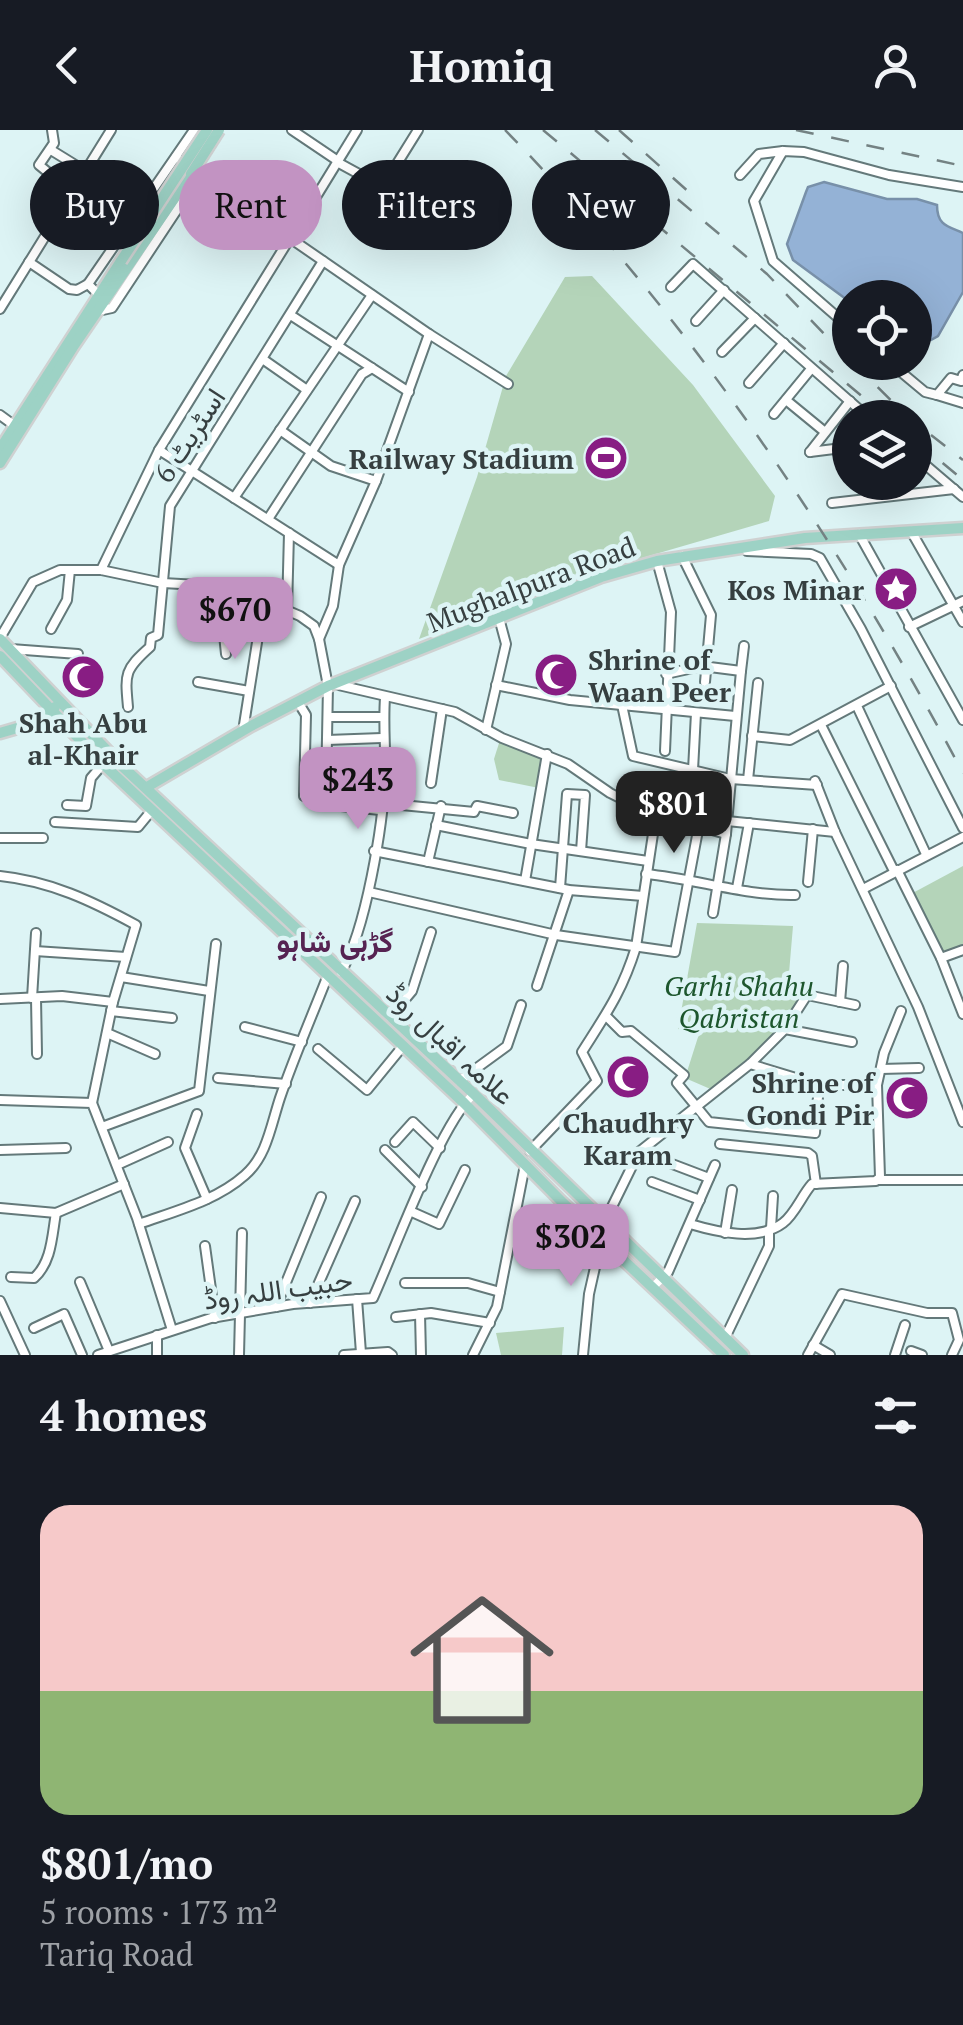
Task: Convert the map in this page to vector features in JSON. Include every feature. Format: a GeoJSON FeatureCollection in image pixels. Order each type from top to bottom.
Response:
{"type":"FeatureCollection","features":[{"type":"Feature","properties":{"kind":"main road"},"geometry":{"type":"LineString","coordinates":[[0,464],[207,130]]}},
{"type":"Feature","properties":{"kind":"main road"},"geometry":{"type":"LineString","coordinates":[[204,160],[219,130]]}},
{"type":"Feature","properties":{"kind":"main road"},"geometry":{"type":"LineString","coordinates":[[0,449],[92,289],[126,263],[179,196]]}},
{"type":"Feature","properties":{"kind":"main road","name":"Mughalpura Road"},"geometry":{"type":"LineString","coordinates":[[147,787],[331,685],[601,577],[657,560],[722,550],[859,534],[963,528]]}},
{"type":"Feature","properties":{"kind":"main road","name":"علامہ اقبال روڈ"},"geometry":{"type":"LineString","coordinates":[[0,639],[5,652],[103,764],[464,1102],[604,1240],[743,1355]]}},
{"type":"Feature","properties":{"kind":"main road"},"geometry":{"type":"LineString","coordinates":[[0,733],[38,722],[55,707]]}},
{"type":"Feature","properties":{"kind":"main road","name":"علامہ اقبال روڈ"},"geometry":{"type":"LineString","coordinates":[[55,707],[147,787],[474,1094],[604,1223],[724,1355]]}},
{"type":"Feature","properties":{"kind":"main road"},"geometry":{"type":"LineString","coordinates":[[256,908],[265,898]]}},
{"type":"Feature","properties":{"kind":"street"},"geometry":{"type":"LineString","coordinates":[[44,160],[56,137],[52,130]]}},
{"type":"Feature","properties":{"kind":"street"},"geometry":{"type":"LineString","coordinates":[[91,160],[110,130]]}},
{"type":"Feature","properties":{"kind":"street"},"geometry":{"type":"LineString","coordinates":[[29,262],[69,288],[92,289],[194,130]]}},
{"type":"Feature","properties":{"kind":"street"},"geometry":{"type":"LineString","coordinates":[[292,130],[337,162],[381,186],[418,130]]}},
{"type":"Feature","properties":{"kind":"street"},"geometry":{"type":"LineString","coordinates":[[322,187],[357,130]]}},
{"type":"Feature","properties":{"kind":"street"},"geometry":{"type":"LineString","coordinates":[[51,150],[67,160]]}},
{"type":"Feature","properties":{"kind":"street"},"geometry":{"type":"LineString","coordinates":[[783,151],[754,201],[773,261],[832,312]]}},
{"type":"Feature","properties":{"kind":"street"},"geometry":{"type":"LineString","coordinates":[[740,175],[759,154],[804,152],[963,188]]}},
{"type":"Feature","properties":{"kind":"street"},"geometry":{"type":"LineString","coordinates":[[176,157],[179,160]]}},
{"type":"Feature","properties":{"kind":"street"},"geometry":{"type":"LineString","coordinates":[[98,311],[108,312],[112,308],[179,202]]}},
{"type":"Feature","properties":{"kind":"street"},"geometry":{"type":"LineString","coordinates":[[0,309],[36,250]]}},
{"type":"Feature","properties":{"kind":"street"},"geometry":{"type":"LineString","coordinates":[[101,570],[159,450],[283,250]]}},
{"type":"Feature","properties":{"kind":"street"},"geometry":{"type":"LineString","coordinates":[[307,250],[508,384]]}},
{"type":"Feature","properties":{"kind":"street","name":"اسٹریٹ 6"},"geometry":{"type":"LineString","coordinates":[[128,707],[126,673],[150,648],[150,638],[158,636],[170,506],[323,261]]}},
{"type":"Feature","properties":{"kind":"street"},"geometry":{"type":"LineString","coordinates":[[671,287],[693,264],[849,400]]}},
{"type":"Feature","properties":{"kind":"street"},"geometry":{"type":"LineString","coordinates":[[696,321],[724,290]]}},
{"type":"Feature","properties":{"kind":"street"},"geometry":{"type":"LineString","coordinates":[[234,498],[372,295]]}},
{"type":"Feature","properties":{"kind":"street"},"geometry":{"type":"LineString","coordinates":[[292,316],[409,392]]}},
{"type":"Feature","properties":{"kind":"street"},"geometry":{"type":"LineString","coordinates":[[722,352],[755,318]]}},
{"type":"Feature","properties":{"kind":"street"},"geometry":{"type":"LineString","coordinates":[[319,639],[333,606],[340,565],[376,481],[428,334]]}},
{"type":"Feature","properties":{"kind":"street"},"geometry":{"type":"LineString","coordinates":[[749,383],[784,343]]}},
{"type":"Feature","properties":{"kind":"street"},"geometry":{"type":"LineString","coordinates":[[264,360],[308,390]]}},
{"type":"Feature","properties":{"kind":"street"},"geometry":{"type":"LineString","coordinates":[[268,519],[362,374],[372,368]]}},
{"type":"Feature","properties":{"kind":"street"},"geometry":{"type":"LineString","coordinates":[[774,414],[811,368]]}},
{"type":"Feature","properties":{"kind":"street"},"geometry":{"type":"LineString","coordinates":[[937,394],[952,378],[961,381],[963,375]]}},
{"type":"Feature","properties":{"kind":"street"},"geometry":{"type":"LineString","coordinates":[[910,380],[924,392],[963,403]]}},
{"type":"Feature","properties":{"kind":"street"},"geometry":{"type":"LineString","coordinates":[[786,400],[825,432]]}},
{"type":"Feature","properties":{"kind":"street"},"geometry":{"type":"LineString","coordinates":[[0,416],[16,426]]}},
{"type":"Feature","properties":{"kind":"street"},"geometry":{"type":"LineString","coordinates":[[832,423],[810,452],[832,449]]}},
{"type":"Feature","properties":{"kind":"street"},"geometry":{"type":"LineString","coordinates":[[280,430],[330,466],[376,481]]}},
{"type":"Feature","properties":{"kind":"street"},"geometry":{"type":"LineString","coordinates":[[159,450],[340,565]]}},
{"type":"Feature","properties":{"kind":"street"},"geometry":{"type":"LineString","coordinates":[[932,470],[963,498]]}},
{"type":"Feature","properties":{"kind":"street"},"geometry":{"type":"LineString","coordinates":[[832,503],[954,488]]}},
{"type":"Feature","properties":{"kind":"street"},"geometry":{"type":"LineString","coordinates":[[911,531],[963,622]]}},
{"type":"Feature","properties":{"kind":"street"},"geometry":{"type":"LineString","coordinates":[[288,610],[289,533]]}},
{"type":"Feature","properties":{"kind":"street"},"geometry":{"type":"LineString","coordinates":[[859,534],[963,720]]}},
{"type":"Feature","properties":{"kind":"street"},"geometry":{"type":"LineString","coordinates":[[722,550],[817,555],[891,686],[963,828]]}},
{"type":"Feature","properties":{"kind":"street"},"geometry":{"type":"LineString","coordinates":[[682,556],[711,615],[705,682]]}},
{"type":"Feature","properties":{"kind":"street"},"geometry":{"type":"LineString","coordinates":[[657,560],[671,612],[665,752]]}},
{"type":"Feature","properties":{"kind":"street"},"geometry":{"type":"LineString","coordinates":[[0,639],[32,582],[60,570],[101,570],[163,583],[250,588],[314,626],[319,639],[331,685],[326,790]]}},
{"type":"Feature","properties":{"kind":"street"},"geometry":{"type":"LineString","coordinates":[[51,629],[68,600],[70,570]]}},
{"type":"Feature","properties":{"kind":"street"},"geometry":{"type":"LineString","coordinates":[[226,654],[223,625],[233,585]]}},
{"type":"Feature","properties":{"kind":"street"},"geometry":{"type":"LineString","coordinates":[[243,731],[264,598]]}},
{"type":"Feature","properties":{"kind":"street"},"geometry":{"type":"LineString","coordinates":[[909,627],[963,601]]}},
{"type":"Feature","properties":{"kind":"street"},"geometry":{"type":"LineString","coordinates":[[486,730],[506,644],[499,618]]}},
{"type":"Feature","properties":{"kind":"street"},"geometry":{"type":"LineString","coordinates":[[713,912],[726,834],[744,646]]}},
{"type":"Feature","properties":{"kind":"street"},"geometry":{"type":"LineString","coordinates":[[5,652],[78,654]]}},
{"type":"Feature","properties":{"kind":"street"},"geometry":{"type":"LineString","coordinates":[[666,674],[706,667],[741,672]]}},
{"type":"Feature","properties":{"kind":"street"},"geometry":{"type":"LineString","coordinates":[[198,682],[249,691]]}},
{"type":"Feature","properties":{"kind":"street"},"geometry":{"type":"LineString","coordinates":[[748,780],[758,682]]}},
{"type":"Feature","properties":{"kind":"street"},"geometry":{"type":"LineString","coordinates":[[331,685],[455,712],[486,730],[582,771],[610,793],[656,814],[726,834]]}},
{"type":"Feature","properties":{"kind":"street"},"geometry":{"type":"LineString","coordinates":[[496,685],[570,700],[735,716]]}},
{"type":"Feature","properties":{"kind":"street"},"geometry":{"type":"LineString","coordinates":[[752,736],[790,740],[891,686]]}},
{"type":"Feature","properties":{"kind":"street"},"geometry":{"type":"LineString","coordinates":[[342,972],[369,892],[385,776],[385,698]]}},
{"type":"Feature","properties":{"kind":"street"},"geometry":{"type":"LineString","coordinates":[[298,702],[306,715],[304,796],[322,804],[441,806],[474,812],[476,806],[513,813]]}},
{"type":"Feature","properties":{"kind":"street"},"geometry":{"type":"LineString","coordinates":[[622,705],[633,756],[730,779],[816,783],[835,832],[918,1007],[963,1122]]}},
{"type":"Feature","properties":{"kind":"street"},"geometry":{"type":"LineString","coordinates":[[857,706],[926,854]]}},
{"type":"Feature","properties":{"kind":"street"},"geometry":{"type":"LineString","coordinates":[[431,783],[442,709]]}},
{"type":"Feature","properties":{"kind":"street"},"geometry":{"type":"LineString","coordinates":[[693,770],[696,713]]}},
{"type":"Feature","properties":{"kind":"street"},"geometry":{"type":"LineString","coordinates":[[328,717],[384,717]]}},
{"type":"Feature","properties":{"kind":"street"},"geometry":{"type":"LineString","coordinates":[[822,725],[941,958],[963,1014]]}},
{"type":"Feature","properties":{"kind":"street"},"geometry":{"type":"LineString","coordinates":[[327,740],[382,738]]}},
{"type":"Feature","properties":{"kind":"street"},"geometry":{"type":"LineString","coordinates":[[525,881],[547,754]]}},
{"type":"Feature","properties":{"kind":"street"},"geometry":{"type":"LineString","coordinates":[[67,805],[86,806],[91,778],[103,764]]}},
{"type":"Feature","properties":{"kind":"street"},"geometry":{"type":"LineString","coordinates":[[327,774],[385,776]]}},
{"type":"Feature","properties":{"kind":"street"},"geometry":{"type":"LineString","coordinates":[[369,892],[556,934],[675,952],[698,825],[712,775]]}},
{"type":"Feature","properties":{"kind":"street"},"geometry":{"type":"LineString","coordinates":[[537,986],[556,934],[564,889],[562,849],[568,794],[585,795],[580,851]]}},
{"type":"Feature","properties":{"kind":"street"},"geometry":{"type":"LineString","coordinates":[[428,862],[441,806]]}},
{"type":"Feature","properties":{"kind":"street"},"geometry":{"type":"LineString","coordinates":[[55,822],[138,827],[152,810]]}},
{"type":"Feature","properties":{"kind":"street"},"geometry":{"type":"LineString","coordinates":[[530,1151],[597,1082],[582,1052],[607,1017],[636,947],[656,814]]}},
{"type":"Feature","properties":{"kind":"street"},"geometry":{"type":"LineString","coordinates":[[727,821],[835,832]]}},
{"type":"Feature","properties":{"kind":"street"},"geometry":{"type":"LineString","coordinates":[[737,888],[750,823]]}},
{"type":"Feature","properties":{"kind":"street"},"geometry":{"type":"LineString","coordinates":[[436,825],[531,844],[648,860]]}},
{"type":"Feature","properties":{"kind":"street"},"geometry":{"type":"LineString","coordinates":[[808,882],[812,829]]}},
{"type":"Feature","properties":{"kind":"street"},"geometry":{"type":"LineString","coordinates":[[863,889],[963,837]]}},
{"type":"Feature","properties":{"kind":"street"},"geometry":{"type":"LineString","coordinates":[[0,838],[43,838]]}},
{"type":"Feature","properties":{"kind":"street"},"geometry":{"type":"LineString","coordinates":[[374,851],[564,889],[642,896]]}},
{"type":"Feature","properties":{"kind":"street"},"geometry":{"type":"LineString","coordinates":[[646,874],[689,878],[771,895],[795,895]]}},
{"type":"Feature","properties":{"kind":"street"},"geometry":{"type":"LineString","coordinates":[[0,876],[22,878],[83,896],[136,925],[112,1006],[92,1103],[139,1224],[172,1330]]}},
{"type":"Feature","properties":{"kind":"street"},"geometry":{"type":"LineString","coordinates":[[390,1017],[412,991],[430,932]]}},
{"type":"Feature","properties":{"kind":"street"},"geometry":{"type":"LineString","coordinates":[[36,933],[37,1054]]}},
{"type":"Feature","properties":{"kind":"street"},"geometry":{"type":"LineString","coordinates":[[102,1127],[199,1090],[216,944]]}},
{"type":"Feature","properties":{"kind":"street"},"geometry":{"type":"LineString","coordinates":[[941,958],[963,950]]}},
{"type":"Feature","properties":{"kind":"street"},"geometry":{"type":"LineString","coordinates":[[35,951],[126,957]]}},
{"type":"Feature","properties":{"kind":"street"},"geometry":{"type":"LineString","coordinates":[[840,1002],[843,966]]}},
{"type":"Feature","properties":{"kind":"street"},"geometry":{"type":"LineString","coordinates":[[139,1224],[226,1190],[248,1173],[263,1150],[328,974]]}},
{"type":"Feature","properties":{"kind":"street"},"geometry":{"type":"LineString","coordinates":[[120,977],[209,990]]}},
{"type":"Feature","properties":{"kind":"street"},"geometry":{"type":"LineString","coordinates":[[604,1223],[639,1152],[750,1064],[785,1029],[807,995],[855,1004]]}},
{"type":"Feature","properties":{"kind":"street"},"geometry":{"type":"LineString","coordinates":[[0,999],[62,996],[172,1018]]}},
{"type":"Feature","properties":{"kind":"street"},"geometry":{"type":"LineString","coordinates":[[459,1081],[506,1046],[521,1004]]}},
{"type":"Feature","properties":{"kind":"street"},"geometry":{"type":"LineString","coordinates":[[877,1180],[878,1086],[901,1011]]}},
{"type":"Feature","properties":{"kind":"street"},"geometry":{"type":"LineString","coordinates":[[607,1017],[622,1032],[631,1031],[684,1076],[678,1083],[711,1123],[815,1133],[819,1086]]}},
{"type":"Feature","properties":{"kind":"street"},"geometry":{"type":"LineString","coordinates":[[246,1027],[302,1042]]}},
{"type":"Feature","properties":{"kind":"street"},"geometry":{"type":"LineString","coordinates":[[785,1029],[852,1042]]}},
{"type":"Feature","properties":{"kind":"street"},"geometry":{"type":"LineString","coordinates":[[107,1033],[155,1054]]}},
{"type":"Feature","properties":{"kind":"street"},"geometry":{"type":"LineString","coordinates":[[318,1049],[367,1090],[403,1046]]}},
{"type":"Feature","properties":{"kind":"street"},"geometry":{"type":"LineString","coordinates":[[750,1064],[819,1086],[878,1086]]}},
{"type":"Feature","properties":{"kind":"street"},"geometry":{"type":"LineString","coordinates":[[881,1069],[919,1068]]}},
{"type":"Feature","properties":{"kind":"street"},"geometry":{"type":"LineString","coordinates":[[218,1078],[286,1084]]}},
{"type":"Feature","properties":{"kind":"street"},"geometry":{"type":"LineString","coordinates":[[464,1102],[474,1094]]}},
{"type":"Feature","properties":{"kind":"street"},"geometry":{"type":"LineString","coordinates":[[0,1100],[92,1103]]}},
{"type":"Feature","properties":{"kind":"street","name":"حبیب اللہ روڈ"},"geometry":{"type":"LineString","coordinates":[[98,1355],[215,1318],[276,1307],[374,1298],[464,1102]]}},
{"type":"Feature","properties":{"kind":"street"},"geometry":{"type":"LineString","coordinates":[[198,1114],[186,1148],[207,1198]]}},
{"type":"Feature","properties":{"kind":"street"},"geometry":{"type":"LineString","coordinates":[[396,1142],[413,1122],[440,1148]]}},
{"type":"Feature","properties":{"kind":"street"},"geometry":{"type":"LineString","coordinates":[[117,1165],[168,1142]]}},
{"type":"Feature","properties":{"kind":"street"},"geometry":{"type":"LineString","coordinates":[[720,1144],[808,1153],[812,1156],[816,1184]]}},
{"type":"Feature","properties":{"kind":"street"},"geometry":{"type":"LineString","coordinates":[[0,1150],[66,1148]]}},
{"type":"Feature","properties":{"kind":"street"},"geometry":{"type":"LineString","coordinates":[[385,1150],[422,1187]]}},
{"type":"Feature","properties":{"kind":"street"},"geometry":{"type":"LineString","coordinates":[[659,1159],[709,1178]]}},
{"type":"Feature","properties":{"kind":"street"},"geometry":{"type":"LineString","coordinates":[[657,1283],[668,1272],[715,1164]]}},
{"type":"Feature","properties":{"kind":"street"},"geometry":{"type":"LineString","coordinates":[[472,1355],[490,1323],[500,1292],[525,1165]]}},
{"type":"Feature","properties":{"kind":"street"},"geometry":{"type":"LineString","coordinates":[[412,1212],[439,1224],[465,1170]]}},
{"type":"Feature","properties":{"kind":"street"},"geometry":{"type":"LineString","coordinates":[[690,1224],[725,1233],[770,1229],[785,1222],[816,1184],[963,1180]]}},
{"type":"Feature","properties":{"kind":"street"},"geometry":{"type":"LineString","coordinates":[[652,1182],[700,1200]]}},
{"type":"Feature","properties":{"kind":"street"},"geometry":{"type":"LineString","coordinates":[[0,1208],[56,1213],[124,1184]]}},
{"type":"Feature","properties":{"kind":"street"},"geometry":{"type":"LineString","coordinates":[[725,1233],[732,1190]]}},
{"type":"Feature","properties":{"kind":"street"},"geometry":{"type":"LineString","coordinates":[[726,1338],[768,1246],[773,1196]]}},
{"type":"Feature","properties":{"kind":"street"},"geometry":{"type":"LineString","coordinates":[[276,1307],[321,1197]]}},
{"type":"Feature","properties":{"kind":"street"},"geometry":{"type":"LineString","coordinates":[[310,1303],[355,1201]]}},
{"type":"Feature","properties":{"kind":"street"},"geometry":{"type":"LineString","coordinates":[[12,1276],[34,1278],[42,1270],[48,1260],[56,1213]]}},
{"type":"Feature","properties":{"kind":"street"},"geometry":{"type":"LineString","coordinates":[[239,1355],[242,1233]]}},
{"type":"Feature","properties":{"kind":"street"},"geometry":{"type":"LineString","coordinates":[[583,1355],[589,1294],[604,1240]]}},
{"type":"Feature","properties":{"kind":"street"},"geometry":{"type":"LineString","coordinates":[[206,1246],[215,1318]]}},
{"type":"Feature","properties":{"kind":"street"},"geometry":{"type":"LineString","coordinates":[[80,1282],[108,1351]]}},
{"type":"Feature","properties":{"kind":"street"},"geometry":{"type":"LineString","coordinates":[[405,1282],[468,1282],[500,1292]]}},
{"type":"Feature","properties":{"kind":"street"},"geometry":{"type":"LineString","coordinates":[[808,1355],[842,1294],[926,1313],[952,1313],[960,1344],[952,1355]]}},
{"type":"Feature","properties":{"kind":"street"},"geometry":{"type":"LineString","coordinates":[[357,1299],[357,1354]]}},
{"type":"Feature","properties":{"kind":"street"},"geometry":{"type":"LineString","coordinates":[[0,1301],[25,1355]]}},
{"type":"Feature","properties":{"kind":"street"},"geometry":{"type":"LineString","coordinates":[[34,1328],[64,1314],[82,1355]]}},
{"type":"Feature","properties":{"kind":"street"},"geometry":{"type":"LineString","coordinates":[[396,1317],[420,1314],[490,1323]]}},
{"type":"Feature","properties":{"kind":"street"},"geometry":{"type":"LineString","coordinates":[[420,1314],[421,1355]]}},
{"type":"Feature","properties":{"kind":"street"},"geometry":{"type":"LineString","coordinates":[[896,1355],[906,1325]]}},
{"type":"Feature","properties":{"kind":"street"},"geometry":{"type":"LineString","coordinates":[[157,1335],[157,1355]]}},
{"type":"Feature","properties":{"kind":"street"},"geometry":{"type":"LineString","coordinates":[[813,1345],[830,1355]]}},
{"type":"Feature","properties":{"kind":"street"},"geometry":{"type":"LineString","coordinates":[[911,1351],[922,1355]]}},
{"type":"Feature","properties":{"kind":"street"},"geometry":{"type":"LineString","coordinates":[[344,1355],[392,1355]]}},
{"type":"Feature","properties":{"kind":"green space"},"geometry":{"type":"Polygon","coordinates":[[[592,276],[693,385],[775,496],[769,521],[604,569],[419,639],[477,477],[506,376],[565,277],[592,276]]]}},
{"type":"Feature","properties":{"kind":"green space"},"geometry":{"type":"Polygon","coordinates":[[[500,740],[547,754],[539,788],[499,780],[494,759],[500,740]]]}},
{"type":"Feature","properties":{"kind":"green space"},"geometry":{"type":"Polygon","coordinates":[[[963,866],[963,949],[941,958],[909,895],[963,866]]]}},
{"type":"Feature","properties":{"kind":"green space","name":"Garhi Shahu Qabristan"},"geometry":{"type":"Polygon","coordinates":[[[697,923],[793,926],[788,985],[807,995],[785,1029],[715,1091],[685,1078],[699,1034],[678,1029],[697,923]]]}},
{"type":"Feature","properties":{"kind":"green space"},"geometry":{"type":"Polygon","coordinates":[[[564,1327],[562,1355],[501,1355],[496,1333],[564,1327]]]}},
{"type":"Feature","properties":{"kind":"water"},"geometry":{"type":"Polygon","coordinates":[[[824,182],[887,199],[917,199],[937,205],[941,221],[963,233],[963,292],[938,336],[932,339],[932,280],[832,280],[832,289],[793,260],[787,244],[808,187],[824,182]]]}},
{"type":"Feature","properties":{"kind":"railway"},"geometry":{"type":"LineString","coordinates":[[505,130],[637,278],[757,435],[865,601],[963,773]]}},
{"type":"Feature","properties":{"kind":"railway"},"geometry":{"type":"LineString","coordinates":[[543,130],[866,400]]}},
{"type":"Feature","properties":{"kind":"railway"},"geometry":{"type":"LineString","coordinates":[[595,130],[767,274],[832,342]]}},
{"type":"Feature","properties":{"kind":"railway"},"geometry":{"type":"LineString","coordinates":[[619,130],[690,193]]}},
{"type":"Feature","properties":{"kind":"railway"},"geometry":{"type":"LineString","coordinates":[[796,130],[963,166]]}},
{"type":"Feature","properties":{"kind":"railway"},"geometry":{"type":"LineString","coordinates":[[870,380],[891,400]]}},
{"type":"Feature","properties":{"kind":"railway"},"geometry":{"type":"LineString","coordinates":[[932,436],[963,460]]}},
{"type":"Feature","properties":{"kind":"railway"},"geometry":{"type":"LineString","coordinates":[[932,454],[963,480]]}},
{"type":"Feature","properties":{"kind":"place","name":"Railway Stadium"},"geometry":{"type":"Point","coordinates":[606,458]}},
{"type":"Feature","properties":{"kind":"place","name":"Kos Minar"},"geometry":{"type":"Point","coordinates":[896,589]}},
{"type":"Feature","properties":{"kind":"place","name":"Shrine of Waan Peer"},"geometry":{"type":"Point","coordinates":[556,675]}},
{"type":"Feature","properties":{"kind":"place","name":"Shah Abu al-Khair"},"geometry":{"type":"Point","coordinates":[83,677]}},
{"type":"Feature","properties":{"kind":"place","name":"Chaudhry Karam"},"geometry":{"type":"Point","coordinates":[628,1077]}},
{"type":"Feature","properties":{"kind":"place","name":"Shrine of Gondi Pir"},"geometry":{"type":"Point","coordinates":[907,1098]}},
{"type":"Feature","properties":{"kind":"district","name":"گڑہی شاہو"},"geometry":{"type":"Point","coordinates":[335,941]}}]}
